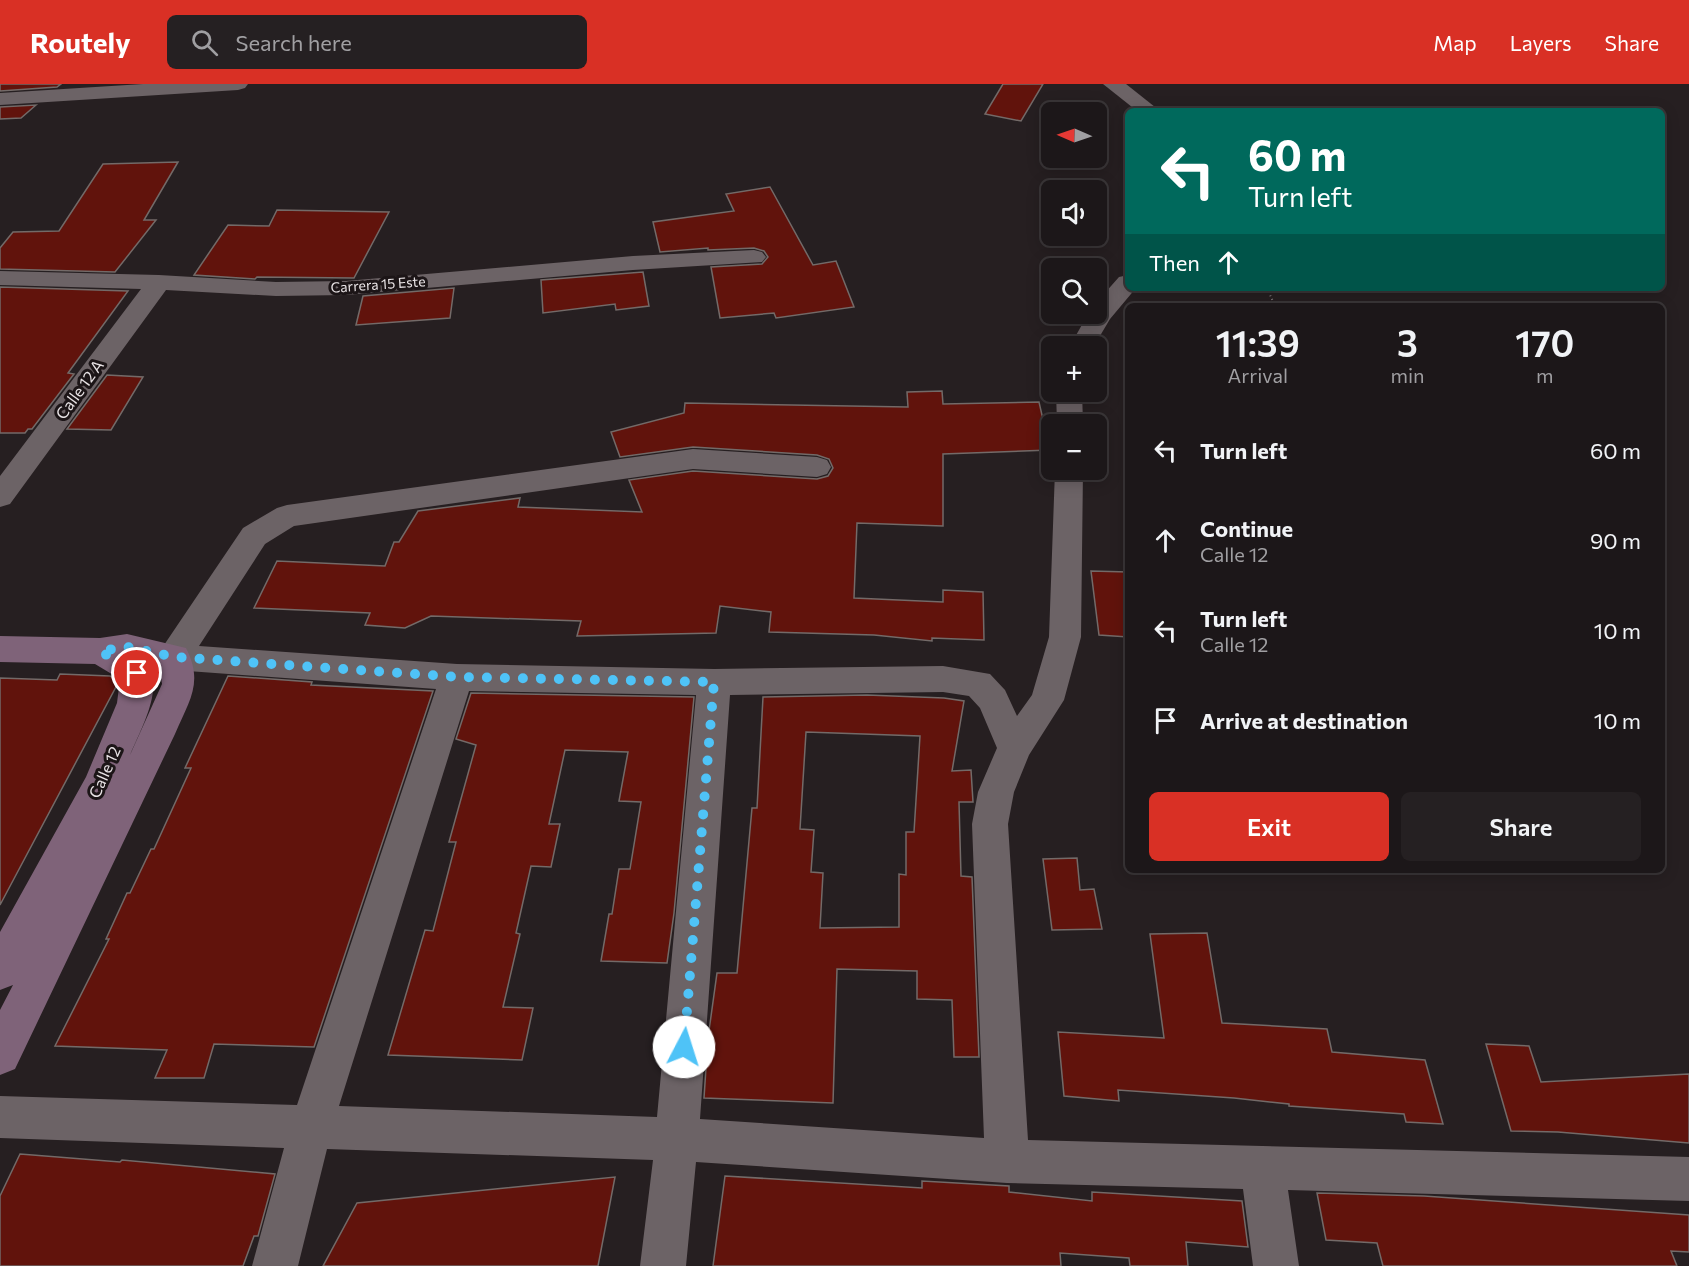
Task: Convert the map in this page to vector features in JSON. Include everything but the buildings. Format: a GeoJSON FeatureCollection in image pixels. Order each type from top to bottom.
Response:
{"type":"FeatureCollection","features":[{"type":"Feature","properties":{"kind":"main road"},"geometry":{"type":"LineString","coordinates":[[0,649],[100,651],[127,647],[174,657]]}},
{"type":"Feature","properties":{"kind":"main road","name":"Calle 12"},"geometry":{"type":"LineString","coordinates":[[0,971],[101,783],[134,703],[137,673],[100,651]]}},
{"type":"Feature","properties":{"kind":"main road","name":"Calle 12"},"geometry":{"type":"LineString","coordinates":[[0,1054],[158,734],[179,684],[174,657]]}},
{"type":"Feature","properties":{"kind":"street"},"geometry":{"type":"LineString","coordinates":[[0,99],[238,84]]}},
{"type":"Feature","properties":{"kind":"street"},"geometry":{"type":"LineString","coordinates":[[1113,84],[1146,108]]}},
{"type":"Feature","properties":{"kind":"street","name":"Carrera 15 Este"},"geometry":{"type":"LineString","coordinates":[[0,278],[159,282],[276,289],[346,288],[633,263],[754,257]]}},
{"type":"Feature","properties":{"kind":"street","name":"Calle 12 A"},"geometry":{"type":"LineString","coordinates":[[0,497],[159,282]]}},
{"type":"Feature","properties":{"kind":"street"},"geometry":{"type":"LineString","coordinates":[[1107,306],[1125,285]]}},
{"type":"Feature","properties":{"kind":"street"},"geometry":{"type":"LineString","coordinates":[[1107,317],[1125,320]]}},
{"type":"Feature","properties":{"kind":"street"},"geometry":{"type":"LineString","coordinates":[[817,467],[693,459],[287,516],[254,536],[174,657],[457,677],[714,682],[943,679],[978,684],[993,700],[1014,748]]}},
{"type":"Feature","properties":{"kind":"street"},"geometry":{"type":"LineString","coordinates":[[1007,1161],[990,824],[996,792],[1014,748],[1047,700],[1065,636],[1069,480]]}},
{"type":"Feature","properties":{"kind":"street"},"geometry":{"type":"LineString","coordinates":[[275,1266],[311,1128],[457,677]]}},
{"type":"Feature","properties":{"kind":"street"},"geometry":{"type":"LineString","coordinates":[[663,1266],[677,1139],[714,682]]}},
{"type":"Feature","properties":{"kind":"street"},"geometry":{"type":"LineString","coordinates":[[0,1117],[677,1139],[1007,1161],[1689,1179]]}},
{"type":"Feature","properties":{"kind":"street"},"geometry":{"type":"LineString","coordinates":[[1263,1169],[1276,1266]]}},
{"type":"Feature","properties":{"kind":"route"},"geometry":{"type":"LineString","coordinates":[[137,673],[100,651],[127,647],[174,657],[457,677],[714,682],[684,1047]]}}]}
